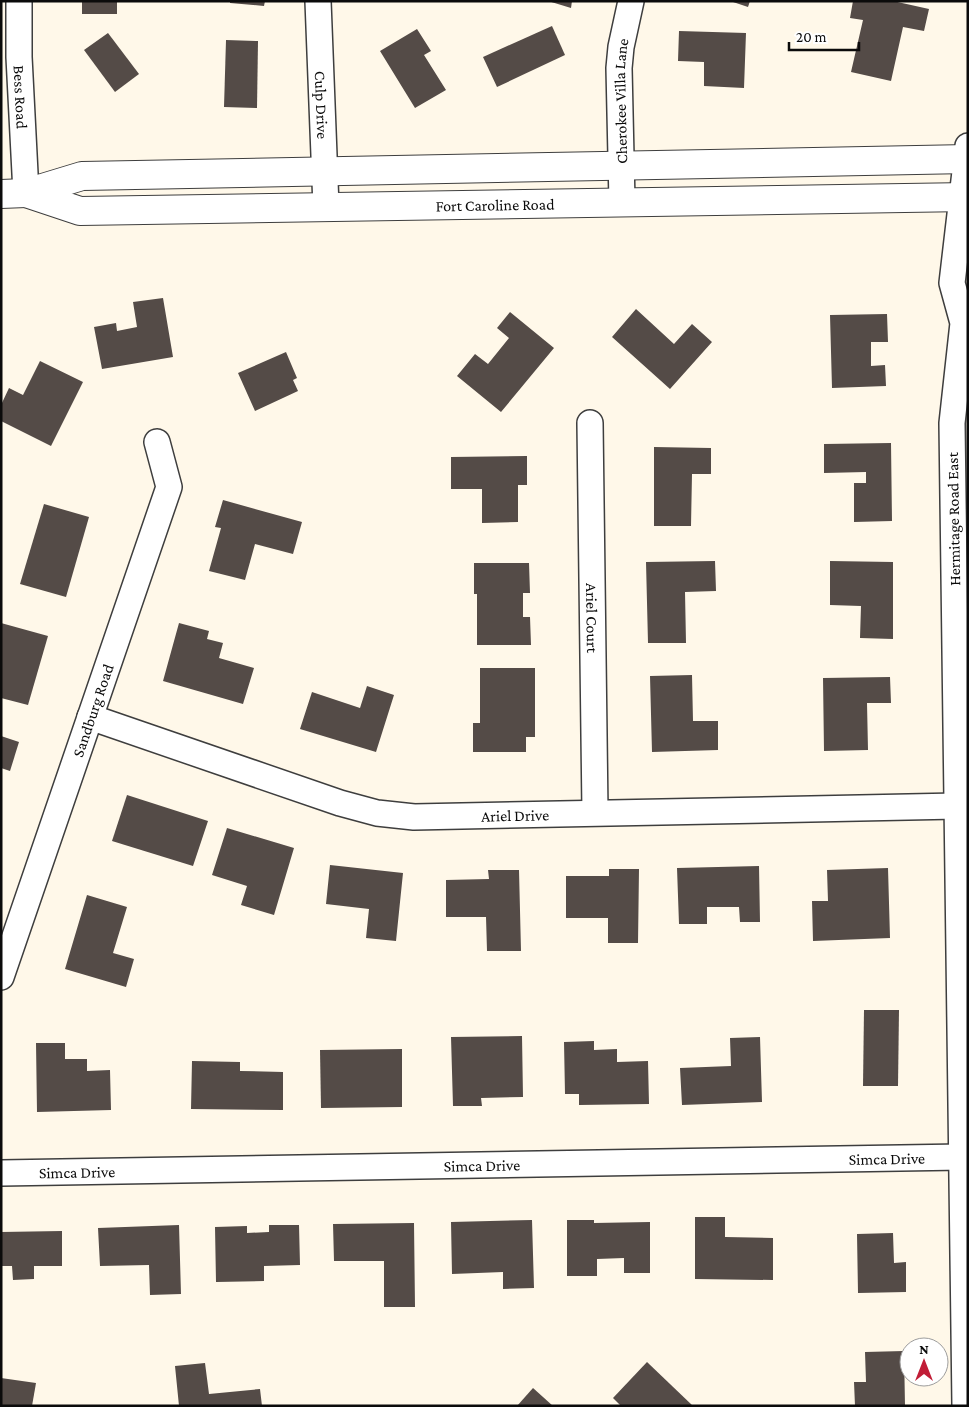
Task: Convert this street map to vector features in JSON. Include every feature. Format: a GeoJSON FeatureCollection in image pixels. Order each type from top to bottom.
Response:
{"type":"FeatureCollection","features":[{"type":"Feature","properties":{"kind":"street","name":"Bess Road"},"geometry":{"type":"LineString","coordinates":[[14,194],[19,1]]}},
{"type":"Feature","properties":{"kind":"street","name":"Culp Drive"},"geometry":{"type":"LineString","coordinates":[[318,1],[326,207]]}},
{"type":"Feature","properties":{"kind":"street","name":"Cherokee Villa Lane"},"geometry":{"type":"LineString","coordinates":[[622,202],[619,68],[621,47],[631,1]]}},
{"type":"Feature","properties":{"kind":"street"},"geometry":{"type":"LineString","coordinates":[[14,194],[82,176],[621,165],[967,155]]}},
{"type":"Feature","properties":{"kind":"street","name":"Hermitage Road East"},"geometry":{"type":"LineString","coordinates":[[966,1406],[957,806],[960,422],[966,323],[952,283],[965,197],[967,155]]}},
{"type":"Feature","properties":{"kind":"street","name":"Fort Caroline Road"},"geometry":{"type":"LineString","coordinates":[[14,194],[80,211],[965,197]]}},
{"type":"Feature","properties":{"kind":"street","name":"Ariel Court"},"geometry":{"type":"LineString","coordinates":[[590,424],[595,812]]}},
{"type":"Feature","properties":{"kind":"street","name":"Sandburg Road"},"geometry":{"type":"LineString","coordinates":[[1,976],[169,487],[157,442]]}},
{"type":"Feature","properties":{"kind":"street","name":"Ariel Drive"},"geometry":{"type":"LineString","coordinates":[[90,717],[340,803],[376,813],[414,816],[957,806]]}},
{"type":"Feature","properties":{"kind":"street","name":"Simca Drive"},"geometry":{"type":"LineString","coordinates":[[1,1173],[962,1157]]}},
{"type":"Feature","properties":{"kind":"building"},"geometry":{"type":"Polygon","coordinates":[[[82,1],[117,1],[117,14],[82,14],[82,1]]]}},
{"type":"Feature","properties":{"kind":"building"},"geometry":{"type":"Polygon","coordinates":[[[230,1],[265,1],[264,6],[230,3],[230,1]]]}},
{"type":"Feature","properties":{"kind":"building"},"geometry":{"type":"Polygon","coordinates":[[[548,1],[572,1],[571,8],[548,1]]]}},
{"type":"Feature","properties":{"kind":"building"},"geometry":{"type":"Polygon","coordinates":[[[730,1],[750,1],[748,7],[730,1]]]}},
{"type":"Feature","properties":{"kind":"building"},"geometry":{"type":"Polygon","coordinates":[[[853,1],[893,1],[929,9],[924,31],[903,27],[891,81],[851,72],[863,20],[850,18],[853,1]]]}},
{"type":"Feature","properties":{"kind":"building"},"geometry":{"type":"Polygon","coordinates":[[[552,26],[565,55],[497,87],[483,57],[552,26]]]}},
{"type":"Feature","properties":{"kind":"building"},"geometry":{"type":"Polygon","coordinates":[[[417,29],[431,51],[424,55],[446,90],[415,108],[380,51],[417,29]]]}},
{"type":"Feature","properties":{"kind":"building"},"geometry":{"type":"Polygon","coordinates":[[[679,31],[746,33],[744,88],[704,86],[704,62],[678,61],[679,31]]]}},
{"type":"Feature","properties":{"kind":"building"},"geometry":{"type":"Polygon","coordinates":[[[108,33],[139,74],[115,92],[84,50],[108,33]]]}},
{"type":"Feature","properties":{"kind":"building"},"geometry":{"type":"Polygon","coordinates":[[[226,40],[258,41],[257,108],[224,107],[226,40]]]}},
{"type":"Feature","properties":{"kind":"building"},"geometry":{"type":"Polygon","coordinates":[[[163,298],[173,357],[102,369],[94,327],[116,323],[117,331],[137,327],[133,302],[163,298]]]}},
{"type":"Feature","properties":{"kind":"building"},"geometry":{"type":"Polygon","coordinates":[[[636,309],[674,344],[692,324],[712,342],[670,389],[612,337],[636,309]]]}},
{"type":"Feature","properties":{"kind":"building"},"geometry":{"type":"Polygon","coordinates":[[[510,312],[554,348],[501,412],[457,376],[475,354],[488,364],[509,338],[497,328],[510,312]]]}},
{"type":"Feature","properties":{"kind":"building"},"geometry":{"type":"Polygon","coordinates":[[[887,314],[888,342],[871,342],[871,366],[885,365],[886,386],[832,388],[830,315],[887,314]]]}},
{"type":"Feature","properties":{"kind":"building"},"geometry":{"type":"Polygon","coordinates":[[[286,352],[297,378],[293,380],[298,391],[255,411],[238,373],[286,352]]]}},
{"type":"Feature","properties":{"kind":"building"},"geometry":{"type":"Polygon","coordinates":[[[40,361],[83,382],[51,446],[1,421],[1,405],[9,388],[23,395],[40,361]]]}},
{"type":"Feature","properties":{"kind":"building"},"geometry":{"type":"Polygon","coordinates":[[[891,443],[892,521],[854,522],[854,483],[866,483],[866,472],[824,473],[824,444],[891,443]]]}},
{"type":"Feature","properties":{"kind":"building"},"geometry":{"type":"Polygon","coordinates":[[[654,447],[711,448],[711,474],[692,474],[691,526],[654,526],[654,447]]]}},
{"type":"Feature","properties":{"kind":"building"},"geometry":{"type":"Polygon","coordinates":[[[527,456],[527,485],[518,485],[518,522],[482,523],[482,489],[451,489],[451,457],[527,456]]]}},
{"type":"Feature","properties":{"kind":"building"},"geometry":{"type":"Polygon","coordinates":[[[223,500],[302,522],[293,554],[255,544],[245,580],[209,571],[221,528],[215,527],[223,500]]]}},
{"type":"Feature","properties":{"kind":"building"},"geometry":{"type":"Polygon","coordinates":[[[44,504],[89,517],[66,597],[20,584],[44,504]]]}},
{"type":"Feature","properties":{"kind":"building"},"geometry":{"type":"Polygon","coordinates":[[[715,561],[716,591],[685,592],[686,643],[648,643],[646,562],[715,561]]]}},
{"type":"Feature","properties":{"kind":"building"},"geometry":{"type":"Polygon","coordinates":[[[830,561],[893,562],[893,639],[860,638],[861,606],[830,605],[830,561]]]}},
{"type":"Feature","properties":{"kind":"building"},"geometry":{"type":"Polygon","coordinates":[[[474,563],[529,563],[530,593],[523,593],[523,617],[530,617],[531,645],[477,645],[477,594],[474,594],[474,563]]]}},
{"type":"Feature","properties":{"kind":"building"},"geometry":{"type":"Polygon","coordinates":[[[1,623],[48,636],[28,705],[1,698],[1,623]]]}},
{"type":"Feature","properties":{"kind":"building"},"geometry":{"type":"Polygon","coordinates":[[[179,623],[209,631],[207,639],[223,643],[219,658],[254,668],[243,704],[163,681],[179,623]]]}},
{"type":"Feature","properties":{"kind":"building"},"geometry":{"type":"Polygon","coordinates":[[[480,668],[535,668],[535,737],[526,737],[526,752],[473,752],[473,723],[480,723],[480,668]]]}},
{"type":"Feature","properties":{"kind":"building"},"geometry":{"type":"Polygon","coordinates":[[[692,675],[693,721],[718,721],[718,750],[652,752],[650,676],[692,675]]]}},
{"type":"Feature","properties":{"kind":"building"},"geometry":{"type":"Polygon","coordinates":[[[890,677],[891,703],[867,703],[868,750],[824,751],[823,678],[890,677]]]}},
{"type":"Feature","properties":{"kind":"building"},"geometry":{"type":"Polygon","coordinates":[[[367,686],[394,695],[376,752],[300,729],[312,692],[360,708],[367,686]]]}},
{"type":"Feature","properties":{"kind":"building"},"geometry":{"type":"Polygon","coordinates":[[[1,736],[19,742],[10,771],[1,768],[1,736]]]}},
{"type":"Feature","properties":{"kind":"building"},"geometry":{"type":"Polygon","coordinates":[[[127,795],[208,821],[193,866],[112,841],[127,795]]]}},
{"type":"Feature","properties":{"kind":"building"},"geometry":{"type":"Polygon","coordinates":[[[227,828],[294,848],[274,915],[241,905],[247,886],[212,875],[227,828]]]}},
{"type":"Feature","properties":{"kind":"building"},"geometry":{"type":"Polygon","coordinates":[[[330,865],[403,873],[396,941],[366,938],[369,909],[326,904],[330,865]]]}},
{"type":"Feature","properties":{"kind":"building"},"geometry":{"type":"Polygon","coordinates":[[[759,866],[760,922],[740,922],[739,907],[707,907],[707,924],[679,924],[677,868],[759,866]]]}},
{"type":"Feature","properties":{"kind":"building"},"geometry":{"type":"Polygon","coordinates":[[[888,868],[890,938],[813,941],[812,901],[828,901],[827,870],[888,868]]]}},
{"type":"Feature","properties":{"kind":"building"},"geometry":{"type":"Polygon","coordinates":[[[609,869],[639,869],[638,943],[608,943],[608,918],[566,918],[566,876],[609,876],[609,869]]]}},
{"type":"Feature","properties":{"kind":"building"},"geometry":{"type":"Polygon","coordinates":[[[488,870],[519,870],[521,951],[487,951],[486,917],[446,917],[446,880],[489,879],[488,870]]]}},
{"type":"Feature","properties":{"kind":"building"},"geometry":{"type":"Polygon","coordinates":[[[87,895],[127,907],[113,953],[134,959],[126,987],[65,969],[87,895]]]}},
{"type":"Feature","properties":{"kind":"building"},"geometry":{"type":"Polygon","coordinates":[[[864,1010],[899,1010],[898,1086],[863,1086],[864,1010]]]}},
{"type":"Feature","properties":{"kind":"building"},"geometry":{"type":"Polygon","coordinates":[[[522,1036],[523,1097],[481,1098],[482,1106],[453,1106],[451,1037],[522,1036]]]}},
{"type":"Feature","properties":{"kind":"building"},"geometry":{"type":"Polygon","coordinates":[[[760,1037],[762,1102],[682,1105],[680,1068],[731,1066],[730,1038],[760,1037]]]}},
{"type":"Feature","properties":{"kind":"building"},"geometry":{"type":"Polygon","coordinates":[[[594,1041],[594,1050],[617,1049],[617,1062],[648,1061],[649,1104],[579,1105],[579,1094],[565,1094],[564,1042],[594,1041]]]}},
{"type":"Feature","properties":{"kind":"building"},"geometry":{"type":"Polygon","coordinates":[[[36,1043],[65,1043],[65,1059],[87,1059],[87,1071],[110,1070],[111,1110],[37,1112],[36,1043]]]}},
{"type":"Feature","properties":{"kind":"building"},"geometry":{"type":"Polygon","coordinates":[[[402,1049],[402,1107],[321,1108],[320,1050],[402,1049]]]}},
{"type":"Feature","properties":{"kind":"building"},"geometry":{"type":"Polygon","coordinates":[[[192,1061],[240,1062],[240,1071],[283,1072],[283,1110],[191,1109],[192,1061]]]}},
{"type":"Feature","properties":{"kind":"building"},"geometry":{"type":"Polygon","coordinates":[[[695,1217],[725,1217],[725,1237],[773,1238],[773,1280],[695,1279],[695,1217]]]}},
{"type":"Feature","properties":{"kind":"building"},"geometry":{"type":"Polygon","coordinates":[[[532,1220],[534,1288],[503,1289],[503,1272],[452,1274],[451,1222],[532,1220]]]}},
{"type":"Feature","properties":{"kind":"building"},"geometry":{"type":"Polygon","coordinates":[[[567,1220],[594,1220],[594,1223],[650,1222],[650,1273],[624,1273],[624,1258],[597,1259],[597,1276],[567,1276],[567,1220]]]}},
{"type":"Feature","properties":{"kind":"building"},"geometry":{"type":"Polygon","coordinates":[[[414,1223],[415,1307],[384,1307],[384,1261],[334,1261],[333,1224],[414,1223]]]}},
{"type":"Feature","properties":{"kind":"building"},"geometry":{"type":"Polygon","coordinates":[[[179,1225],[181,1294],[150,1295],[149,1265],[100,1266],[98,1228],[179,1225]]]}},
{"type":"Feature","properties":{"kind":"building"},"geometry":{"type":"Polygon","coordinates":[[[269,1225],[299,1225],[300,1265],[264,1266],[264,1281],[216,1282],[215,1227],[247,1226],[247,1233],[269,1232],[269,1225]]]}},
{"type":"Feature","properties":{"kind":"building"},"geometry":{"type":"Polygon","coordinates":[[[62,1231],[62,1266],[34,1266],[34,1279],[13,1280],[12,1266],[1,1266],[1,1232],[62,1231]]]}},
{"type":"Feature","properties":{"kind":"building"},"geometry":{"type":"Polygon","coordinates":[[[893,1233],[894,1263],[906,1262],[906,1292],[858,1293],[857,1234],[893,1233]]]}},
{"type":"Feature","properties":{"kind":"building"},"geometry":{"type":"Polygon","coordinates":[[[899,1351],[899,1387],[905,1387],[905,1406],[855,1406],[854,1382],[866,1382],[865,1352],[899,1351]]]}},
{"type":"Feature","properties":{"kind":"building"},"geometry":{"type":"Polygon","coordinates":[[[647,1362],[693,1406],[621,1406],[613,1398],[647,1362]]]}},
{"type":"Feature","properties":{"kind":"building"},"geometry":{"type":"Polygon","coordinates":[[[205,1363],[209,1394],[260,1389],[262,1406],[179,1406],[175,1366],[205,1363]]]}},
{"type":"Feature","properties":{"kind":"building"},"geometry":{"type":"Polygon","coordinates":[[[1,1378],[36,1383],[32,1406],[1,1406],[1,1378]]]}},
{"type":"Feature","properties":{"kind":"building"},"geometry":{"type":"Polygon","coordinates":[[[533,1388],[553,1406],[517,1406],[533,1388]]]}}]}
